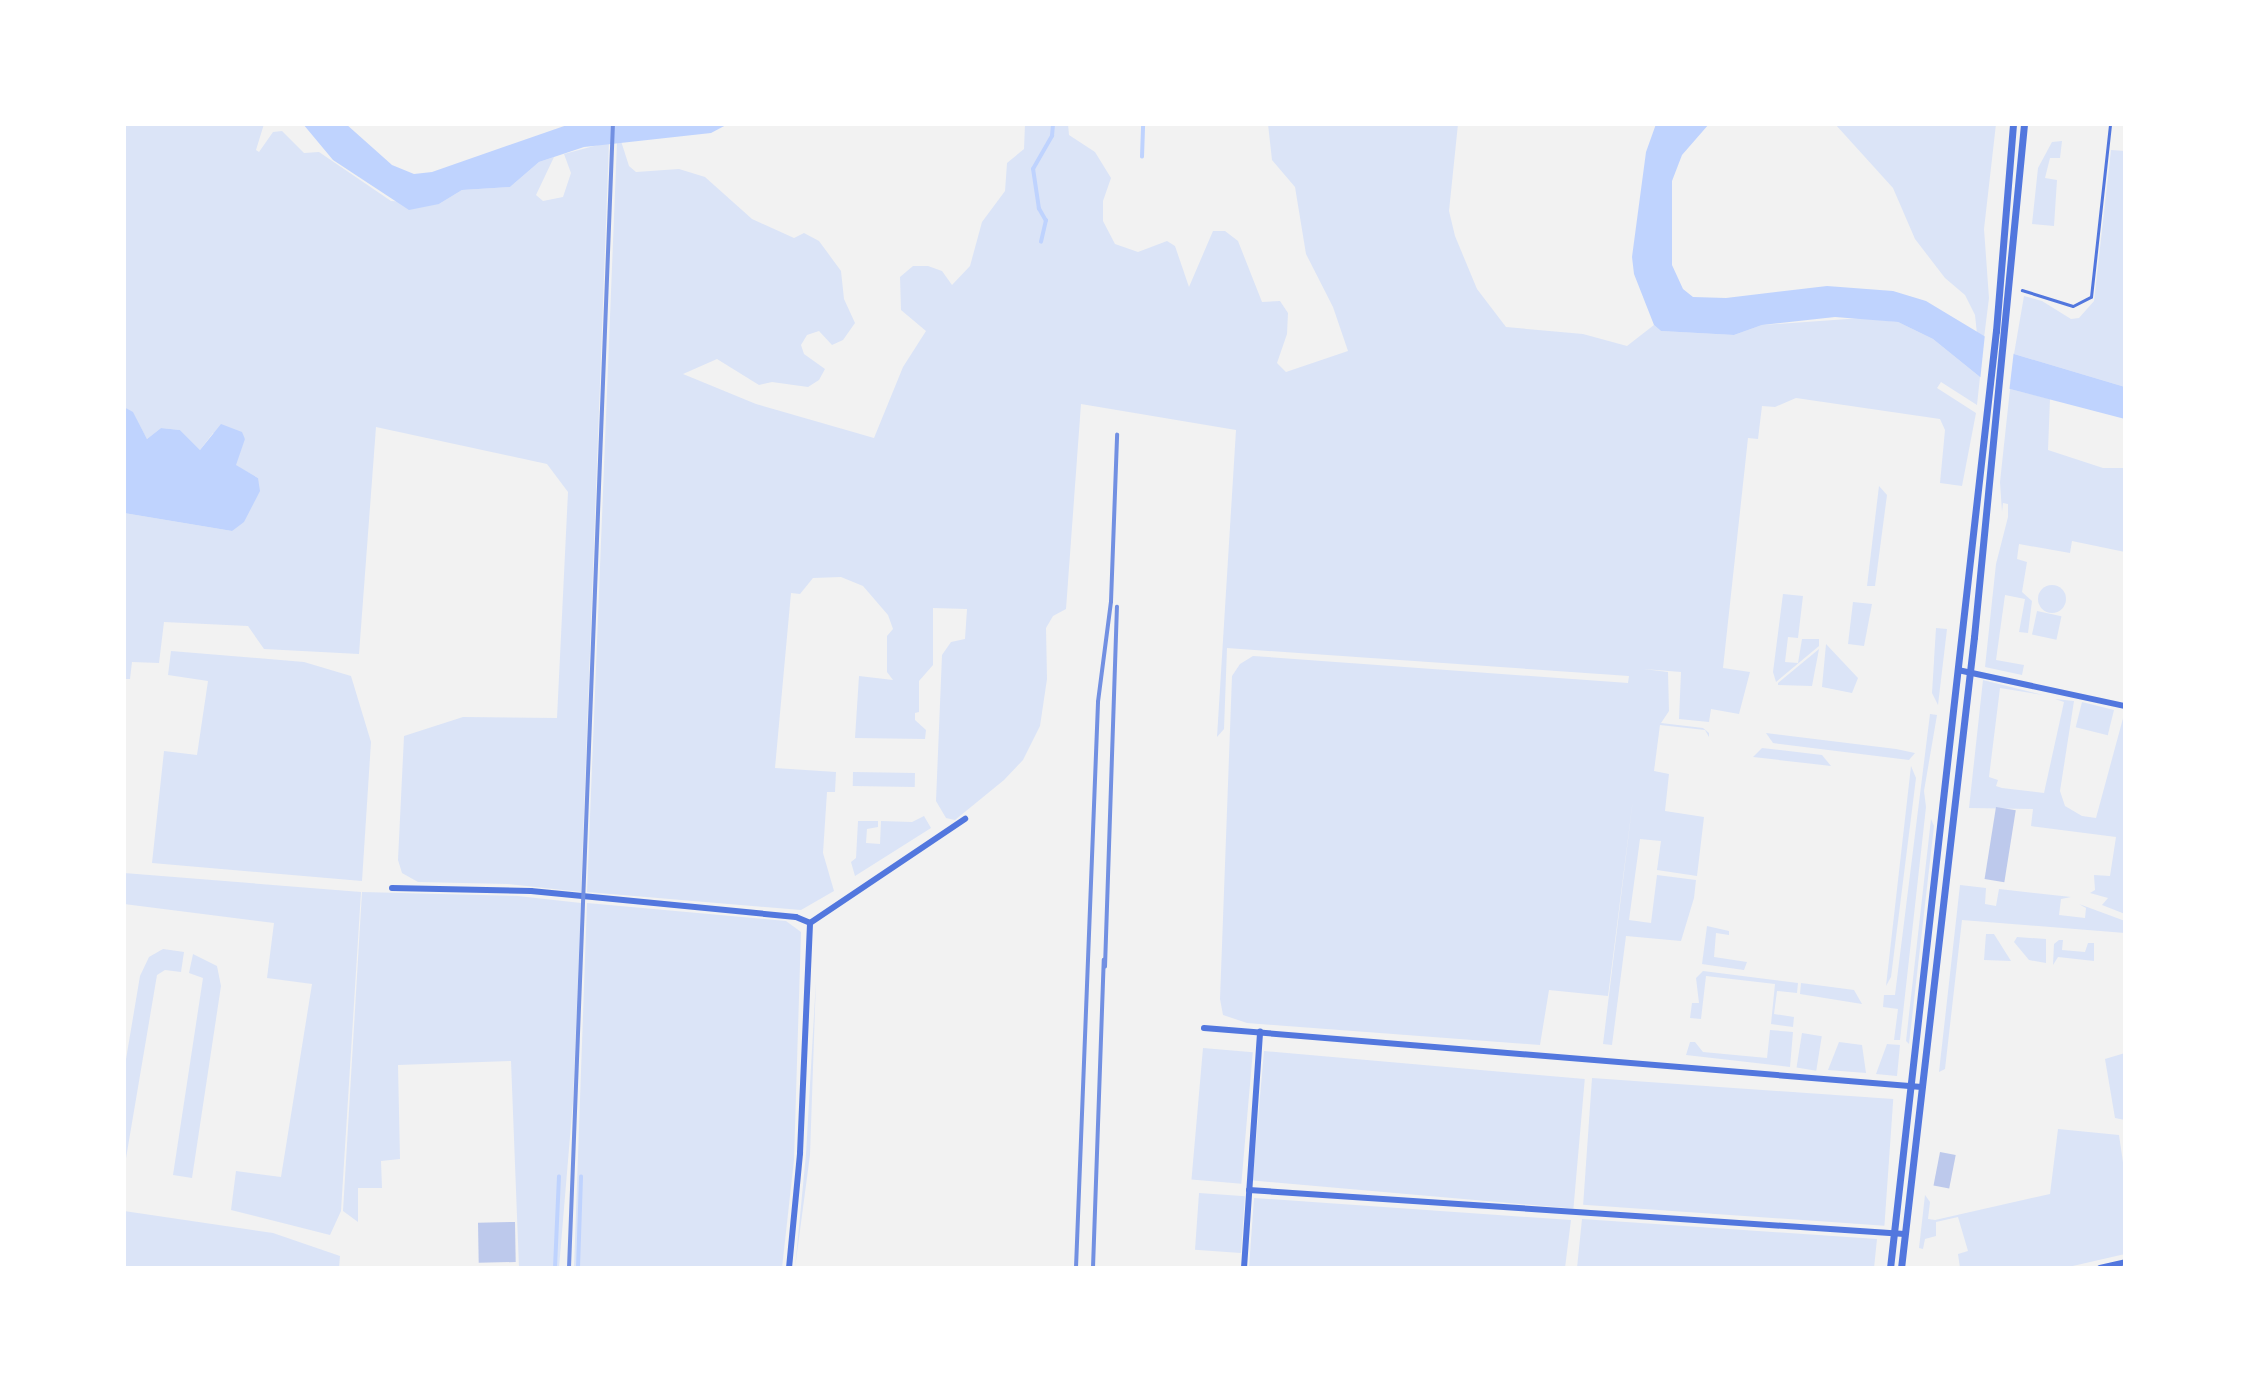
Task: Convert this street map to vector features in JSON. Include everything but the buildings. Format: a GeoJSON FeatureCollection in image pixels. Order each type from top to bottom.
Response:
{"type":"FeatureCollection","features":[{"type":"Feature","properties":{"kind":"street"},"geometry":{"type":"LineString","coordinates":[[1890,1268],[1996,331],[2013,124]]}},
{"type":"Feature","properties":{"kind":"street"},"geometry":{"type":"LineString","coordinates":[[1901,1268],[2006,335],[2024,124]]}},
{"type":"Feature","properties":{"kind":"street"},"geometry":{"type":"LineString","coordinates":[[1958,670],[2125,706]]}},
{"type":"Feature","properties":{"kind":"street"},"geometry":{"type":"LineString","coordinates":[[810,923],[965,819]]}},
{"type":"Feature","properties":{"kind":"street"},"geometry":{"type":"LineString","coordinates":[[392,888],[531,891],[796,917],[810,923]]}},
{"type":"Feature","properties":{"kind":"street"},"geometry":{"type":"LineString","coordinates":[[789,1268],[802,1120],[810,923]]}},
{"type":"Feature","properties":{"kind":"street"},"geometry":{"type":"LineString","coordinates":[[1204,1028],[1922,1087]]}},
{"type":"Feature","properties":{"kind":"street"},"geometry":{"type":"LineString","coordinates":[[1244,1268],[1260,1032]]}},
{"type":"Feature","properties":{"kind":"street"},"geometry":{"type":"LineString","coordinates":[[1249,1190],[1905,1234]]}},
{"type":"Feature","properties":{"kind":"street"},"geometry":{"type":"LineString","coordinates":[[2100,1268],[2125,1262]]}},
{"type":"Feature","properties":{"kind":"lane"},"geometry":{"type":"LineString","coordinates":[[2022,289],[2073,306],[2091,297],[2110,124]]}},
{"type":"Feature","properties":{"kind":"shaded area"},"geometry":{"type":"Polygon","coordinates":[[[124,124],[264,124],[256,150],[259,152],[273,132],[282,131],[304,153],[319,152],[391,201],[439,204],[462,190],[510,187],[539,162],[554,157],[536,195],[543,201],[563,197],[571,173],[564,154],[609,142],[581,892],[508,884],[418,882],[402,873],[398,860],[404,736],[463,717],[557,718],[568,492],[547,464],[376,427],[359,654],[264,649],[248,626],[164,622],[159,663],[132,662],[130,679],[124,679],[124,513],[232,531],[258,478],[235,465],[245,438],[213,433],[200,450],[180,430],[161,428],[147,439],[133,413],[124,407],[124,124]]]}},
{"type":"Feature","properties":{"kind":"shaded area"},"geometry":{"type":"Polygon","coordinates":[[[1025,124],[1068,124],[1069,135],[1095,152],[1111,178],[1103,201],[1103,221],[1115,244],[1138,252],[1167,241],[1175,246],[1189,287],[1213,231],[1225,231],[1238,241],[1262,302],[1280,301],[1288,313],[1287,334],[1277,363],[1286,372],[1348,351],[1333,307],[1306,254],[1295,187],[1272,160],[1268,124],[1458,124],[1449,211],[1455,236],[1477,289],[1506,327],[1583,334],[1627,346],[1654,325],[1661,331],[1734,335],[1762,325],[1862,318],[1898,322],[1933,339],[1980,377],[1977,405],[1941,382],[1937,388],[1976,413],[1962,486],[1940,483],[1945,430],[1940,419],[1796,398],[1775,407],[1762,406],[1758,439],[1748,438],[1723,668],[1750,672],[1739,714],[1711,709],[1709,722],[1679,719],[1681,672],[1644,669],[1668,672],[1669,711],[1661,723],[1703,728],[1709,733],[1709,737],[1705,730],[1660,725],[1654,771],[1669,774],[1665,811],[1704,817],[1697,876],[1657,870],[1661,841],[1640,839],[1629,920],[1651,923],[1657,875],[1696,880],[1694,898],[1681,941],[1626,936],[1612,1045],[1603,1044],[1633,799],[1608,996],[1549,990],[1540,1045],[1247,1023],[1223,1015],[1220,999],[1232,676],[1240,664],[1253,656],[1628,683],[1629,676],[1227,648],[1224,729],[1217,737],[1236,430],[1081,404],[1066,609],[1053,616],[1046,628],[1047,679],[1040,726],[1023,760],[1004,780],[955,820],[946,818],[936,801],[942,655],[951,642],[965,639],[967,609],[933,608],[933,665],[919,681],[919,712],[915,713],[915,720],[926,730],[925,739],[855,738],[859,676],[893,680],[887,672],[887,636],[893,629],[888,615],[863,586],[841,577],[813,578],[800,594],[791,593],[775,768],[836,772],[835,792],[827,792],[823,853],[834,891],[801,910],[587,892],[617,142],[621,141],[629,166],[636,172],[679,169],[705,177],[752,219],[794,238],[804,233],[819,241],[841,271],[844,299],[855,323],[843,340],[832,345],[819,331],[807,335],[801,345],[804,354],[825,369],[819,380],[808,387],[772,382],[759,385],[717,359],[683,374],[756,404],[874,438],[903,367],[926,331],[901,310],[900,277],[913,266],[928,266],[942,271],[952,285],[970,266],[982,222],[1005,191],[1007,163],[1024,149],[1025,124]]]}},
{"type":"Feature","properties":{"kind":"shaded area"},"geometry":{"type":"Polygon","coordinates":[[[1835,124],[1996,124],[1984,229],[1989,298],[1984,338],[1977,334],[1975,315],[1965,295],[1945,278],[1915,239],[1893,188],[1835,124]]]}},
{"type":"Feature","properties":{"kind":"shaded area"},"geometry":{"type":"Polygon","coordinates":[[[2062,141],[2060,158],[2050,158],[2045,178],[2057,180],[2054,226],[2032,224],[2038,168],[2052,142],[2062,141]]]}},
{"type":"Feature","properties":{"kind":"shaded area"},"geometry":{"type":"Polygon","coordinates":[[[2111,150],[2125,151],[2125,387],[2014,354],[2024,296],[2042,301],[2071,319],[2079,318],[2094,301],[2111,150]]]}},
{"type":"Feature","properties":{"kind":"shaded area"},"geometry":{"type":"Polygon","coordinates":[[[2010,389],[2050,399],[2048,450],[2103,468],[2125,468],[2125,552],[2072,541],[2070,553],[2019,544],[2017,559],[2027,562],[2022,592],[2032,601],[2028,633],[2019,632],[2025,599],[2005,595],[1996,660],[2024,665],[2022,675],[1985,667],[1996,564],[2008,517],[2008,504],[2003,503],[2002,512],[2000,482],[2010,389]]]}},
{"type":"Feature","properties":{"kind":"shaded area"},"geometry":{"type":"Polygon","coordinates":[[[1879,486],[1887,495],[1875,586],[1867,586],[1879,486]]]}},
{"type":"Feature","properties":{"kind":"shaded area"},"geometry":{"type":"Polygon","coordinates":[[[2052,585],[2062,589],[2066,599],[2062,609],[2052,613],[2042,609],[2038,599],[2042,589],[2052,585]]]}},
{"type":"Feature","properties":{"kind":"shaded area"},"geometry":{"type":"Polygon","coordinates":[[[1783,594],[1803,596],[1798,638],[1788,637],[1785,662],[1798,663],[1802,639],[1819,639],[1819,646],[1776,682],[1773,672],[1783,594]]]}},
{"type":"Feature","properties":{"kind":"shaded area"},"geometry":{"type":"Polygon","coordinates":[[[1853,602],[1872,604],[1864,646],[1848,644],[1853,602]]]}},
{"type":"Feature","properties":{"kind":"shaded area"},"geometry":{"type":"Polygon","coordinates":[[[2037,611],[2061,616],[2056,640],[2032,634],[2037,611]]]}},
{"type":"Feature","properties":{"kind":"shaded area"},"geometry":{"type":"Polygon","coordinates":[[[1936,628],[1947,629],[1938,705],[1932,693],[1936,628]]]}},
{"type":"Feature","properties":{"kind":"shaded area"},"geometry":{"type":"Polygon","coordinates":[[[1826,644],[1858,678],[1852,693],[1822,687],[1826,644]]]}},
{"type":"Feature","properties":{"kind":"shaded area"},"geometry":{"type":"Polygon","coordinates":[[[1819,649],[1812,686],[1778,685],[1778,683],[1819,649]]]}},
{"type":"Feature","properties":{"kind":"shaded area"},"geometry":{"type":"Polygon","coordinates":[[[171,651],[304,662],[351,676],[371,742],[362,881],[152,863],[164,751],[197,755],[208,681],[168,675],[171,651]]]}},
{"type":"Feature","properties":{"kind":"shaded area"},"geometry":{"type":"Polygon","coordinates":[[[1983,680],[2043,695],[2000,688],[1989,777],[1998,780],[1996,786],[2002,788],[2044,793],[2064,702],[2055,699],[2074,701],[2060,791],[2065,806],[2082,816],[2096,818],[2125,711],[2125,914],[2102,905],[2108,898],[2090,893],[2095,890],[2094,875],[2110,876],[2116,837],[2031,826],[2033,809],[1969,808],[1983,680]]]}},
{"type":"Feature","properties":{"kind":"shaded area"},"geometry":{"type":"Polygon","coordinates":[[[2082,702],[2114,710],[2108,735],[2076,727],[2082,702]]]}},
{"type":"Feature","properties":{"kind":"shaded area"},"geometry":{"type":"Polygon","coordinates":[[[1930,714],[1937,715],[1924,791],[1926,807],[1900,1040],[1894,1040],[1898,1009],[1883,1007],[1884,995],[1895,995],[1930,714]]]}},
{"type":"Feature","properties":{"kind":"shaded area"},"geometry":{"type":"Polygon","coordinates":[[[1766,733],[1915,753],[1909,760],[1773,743],[1766,733]]]}},
{"type":"Feature","properties":{"kind":"shaded area"},"geometry":{"type":"Polygon","coordinates":[[[1762,748],[1822,755],[1831,766],[1753,757],[1762,748]]]}},
{"type":"Feature","properties":{"kind":"shaded area"},"geometry":{"type":"Polygon","coordinates":[[[1911,766],[1916,778],[1891,977],[1886,986],[1911,766]]]}},
{"type":"Feature","properties":{"kind":"shaded area"},"geometry":{"type":"Polygon","coordinates":[[[853,772],[915,773],[915,787],[853,786],[853,772]]]}},
{"type":"Feature","properties":{"kind":"shaded area"},"geometry":{"type":"Polygon","coordinates":[[[924,816],[931,828],[855,876],[851,862],[856,858],[858,821],[878,821],[878,827],[867,829],[866,843],[880,844],[881,821],[912,822],[924,816]]]}},
{"type":"Feature","properties":{"kind":"shaded area"},"geometry":{"type":"Polygon","coordinates":[[[1931,819],[1934,826],[1909,1044],[1906,1041],[1931,819]]]}},
{"type":"Feature","properties":{"kind":"shaded area"},"geometry":{"type":"Polygon","coordinates":[[[124,873],[361,892],[341,1211],[330,1235],[231,1210],[236,1171],[281,1177],[312,984],[267,978],[274,923],[124,904],[124,873]]]}},
{"type":"Feature","properties":{"kind":"shaded area"},"geometry":{"type":"Polygon","coordinates":[[[1960,885],[1986,888],[1985,904],[1996,906],[1999,889],[2071,897],[2061,899],[2059,915],[2085,918],[2086,908],[2079,904],[2125,921],[2125,933],[1962,920],[1945,1069],[1939,1072],[1960,885]]]}},
{"type":"Feature","properties":{"kind":"shaded area"},"geometry":{"type":"Polygon","coordinates":[[[362,892],[518,896],[581,903],[573,1101],[559,1268],[519,1268],[511,1061],[398,1065],[400,1159],[381,1161],[382,1188],[358,1188],[358,1222],[343,1211],[362,892]]]}},
{"type":"Feature","properties":{"kind":"shaded area"},"geometry":{"type":"Polygon","coordinates":[[[587,903],[786,921],[801,932],[794,1160],[782,1268],[574,1268],[587,903]]]}},
{"type":"Feature","properties":{"kind":"shaded area"},"geometry":{"type":"Polygon","coordinates":[[[1707,926],[1729,931],[1729,935],[1716,933],[1714,957],[1747,962],[1744,970],[1702,964],[1707,926]]]}},
{"type":"Feature","properties":{"kind":"shaded area"},"geometry":{"type":"Polygon","coordinates":[[[1986,934],[1994,934],[2011,961],[1984,960],[1986,934]]]}},
{"type":"Feature","properties":{"kind":"shaded area"},"geometry":{"type":"Polygon","coordinates":[[[2017,937],[2046,939],[2046,963],[2029,960],[2014,942],[2017,937]]]}},
{"type":"Feature","properties":{"kind":"shaded area"},"geometry":{"type":"Polygon","coordinates":[[[2063,940],[2062,950],[2085,952],[2088,943],[2094,943],[2094,961],[2058,957],[2053,965],[2054,944],[2063,940]]]}},
{"type":"Feature","properties":{"kind":"shaded area"},"geometry":{"type":"Polygon","coordinates":[[[163,949],[184,952],[181,972],[165,970],[157,975],[124,1170],[124,1071],[140,976],[149,957],[163,949]]]}},
{"type":"Feature","properties":{"kind":"shaded area"},"geometry":{"type":"Polygon","coordinates":[[[193,954],[217,966],[221,986],[192,1178],[173,1175],[203,978],[189,973],[193,954]]]}},
{"type":"Feature","properties":{"kind":"shaded area"},"geometry":{"type":"Polygon","coordinates":[[[1703,971],[1798,983],[1797,993],[1777,991],[1774,1014],[1794,1017],[1793,1027],[1771,1024],[1775,984],[1706,976],[1701,1019],[1690,1018],[1692,1003],[1699,1003],[1696,978],[1703,971]]]}},
{"type":"Feature","properties":{"kind":"shaded area"},"geometry":{"type":"Polygon","coordinates":[[[816,980],[810,1155],[795,1268],[806,1154],[816,980]]]}},
{"type":"Feature","properties":{"kind":"shaded area"},"geometry":{"type":"Polygon","coordinates":[[[1801,983],[1854,990],[1862,1004],[1800,994],[1801,983]]]}},
{"type":"Feature","properties":{"kind":"shaded area"},"geometry":{"type":"Polygon","coordinates":[[[1770,1030],[1793,1032],[1790,1067],[1686,1055],[1690,1042],[1695,1042],[1703,1052],[1767,1058],[1770,1030]]]}},
{"type":"Feature","properties":{"kind":"shaded area"},"geometry":{"type":"Polygon","coordinates":[[[1802,1033],[1822,1036],[1816,1071],[1797,1068],[1802,1033]]]}},
{"type":"Feature","properties":{"kind":"shaded area"},"geometry":{"type":"Polygon","coordinates":[[[1839,1042],[1862,1045],[1866,1073],[1828,1070],[1839,1042]]]}},
{"type":"Feature","properties":{"kind":"shaded area"},"geometry":{"type":"Polygon","coordinates":[[[1887,1044],[1900,1045],[1897,1076],[1876,1074],[1887,1044]]]}},
{"type":"Feature","properties":{"kind":"shaded area"},"geometry":{"type":"Polygon","coordinates":[[[1203,1048],[1253,1052],[1241,1184],[1191,1179],[1203,1048]]]}},
{"type":"Feature","properties":{"kind":"shaded area"},"geometry":{"type":"Polygon","coordinates":[[[1264,1051],[1585,1079],[1573,1209],[1253,1181],[1264,1051]]]}},
{"type":"Feature","properties":{"kind":"shaded area"},"geometry":{"type":"Polygon","coordinates":[[[2125,1053],[2125,1120],[2115,1118],[2105,1059],[2125,1053]]]}},
{"type":"Feature","properties":{"kind":"shaded area"},"geometry":{"type":"Polygon","coordinates":[[[1592,1078],[1893,1099],[1884,1226],[1583,1205],[1592,1078]]]}},
{"type":"Feature","properties":{"kind":"shaded area"},"geometry":{"type":"Polygon","coordinates":[[[2058,1129],[2119,1135],[2125,1176],[2125,1254],[2064,1268],[1960,1268],[1958,1254],[1968,1251],[1958,1217],[1936,1222],[1936,1236],[1925,1239],[1923,1249],[1919,1248],[1925,1195],[1930,1202],[1928,1219],[1935,1220],[2050,1194],[2058,1129]]]}},
{"type":"Feature","properties":{"kind":"shaded area"},"geometry":{"type":"Polygon","coordinates":[[[1199,1193],[1245,1196],[1241,1253],[1195,1250],[1199,1193]]]}},
{"type":"Feature","properties":{"kind":"shaded area"},"geometry":{"type":"Polygon","coordinates":[[[1254,1198],[1571,1220],[1565,1268],[1249,1268],[1254,1198]]]}},
{"type":"Feature","properties":{"kind":"shaded area"},"geometry":{"type":"Polygon","coordinates":[[[124,1211],[273,1233],[340,1256],[339,1268],[124,1268],[124,1211]]]}},
{"type":"Feature","properties":{"kind":"shaded area"},"geometry":{"type":"Polygon","coordinates":[[[1582,1219],[1877,1239],[1874,1268],[1577,1268],[1582,1219]]]}},
{"type":"Feature","properties":{"kind":"water"},"geometry":{"type":"Polygon","coordinates":[[[303,124],[346,124],[392,165],[414,174],[432,172],[570,124],[728,124],[711,133],[584,147],[539,162],[510,187],[462,190],[439,204],[409,210],[333,160],[303,124]]]}},
{"type":"Feature","properties":{"kind":"water"},"geometry":{"type":"Polygon","coordinates":[[[1656,124],[1709,124],[1682,155],[1672,181],[1672,265],[1683,289],[1693,297],[1726,298],[1827,286],[1893,291],[1926,301],[2014,354],[2125,387],[2125,419],[2010,389],[1980,377],[1933,339],[1898,322],[1835,317],[1762,325],[1734,335],[1661,331],[1654,325],[1634,274],[1632,257],[1646,152],[1656,124]]]}},
{"type":"Feature","properties":{"kind":"water"},"geometry":{"type":"Polygon","coordinates":[[[124,407],[133,412],[147,439],[161,428],[180,430],[200,450],[221,424],[242,432],[245,439],[236,465],[258,478],[260,491],[244,522],[232,531],[124,513],[124,407]]]}},
{"type":"Feature","properties":{"kind":"pier"},"geometry":{"type":"Polygon","coordinates":[[[1985,334],[2014,350],[2009,393],[1980,381],[1985,334]]]}},
{"type":"Feature","properties":{"kind":"waterway"},"geometry":{"type":"LineString","coordinates":[[1041,242],[1046,221],[1039,209],[1033,169],[1052,136],[1053,124]]}},
{"type":"Feature","properties":{"kind":"waterway"},"geometry":{"type":"LineString","coordinates":[[1142,157],[1143,124]]}},
{"type":"Feature","properties":{"kind":"waterway"},"geometry":{"type":"LineString","coordinates":[[555,1268],[559,1177]]}},
{"type":"Feature","properties":{"kind":"waterway"},"geometry":{"type":"LineString","coordinates":[[578,1268],[581,1177]]}},
{"type":"Feature","properties":{"kind":"railway"},"geometry":{"type":"LineString","coordinates":[[569,1268],[613,124]]}},
{"type":"Feature","properties":{"kind":"railway"},"geometry":{"type":"LineString","coordinates":[[1076,1268],[1098,702],[1111,602],[1117,435]]}},
{"type":"Feature","properties":{"kind":"railway"},"geometry":{"type":"LineString","coordinates":[[1105,967],[1117,607]]}},
{"type":"Feature","properties":{"kind":"railway"},"geometry":{"type":"LineString","coordinates":[[1093,1268],[1104,960]]}}]}
